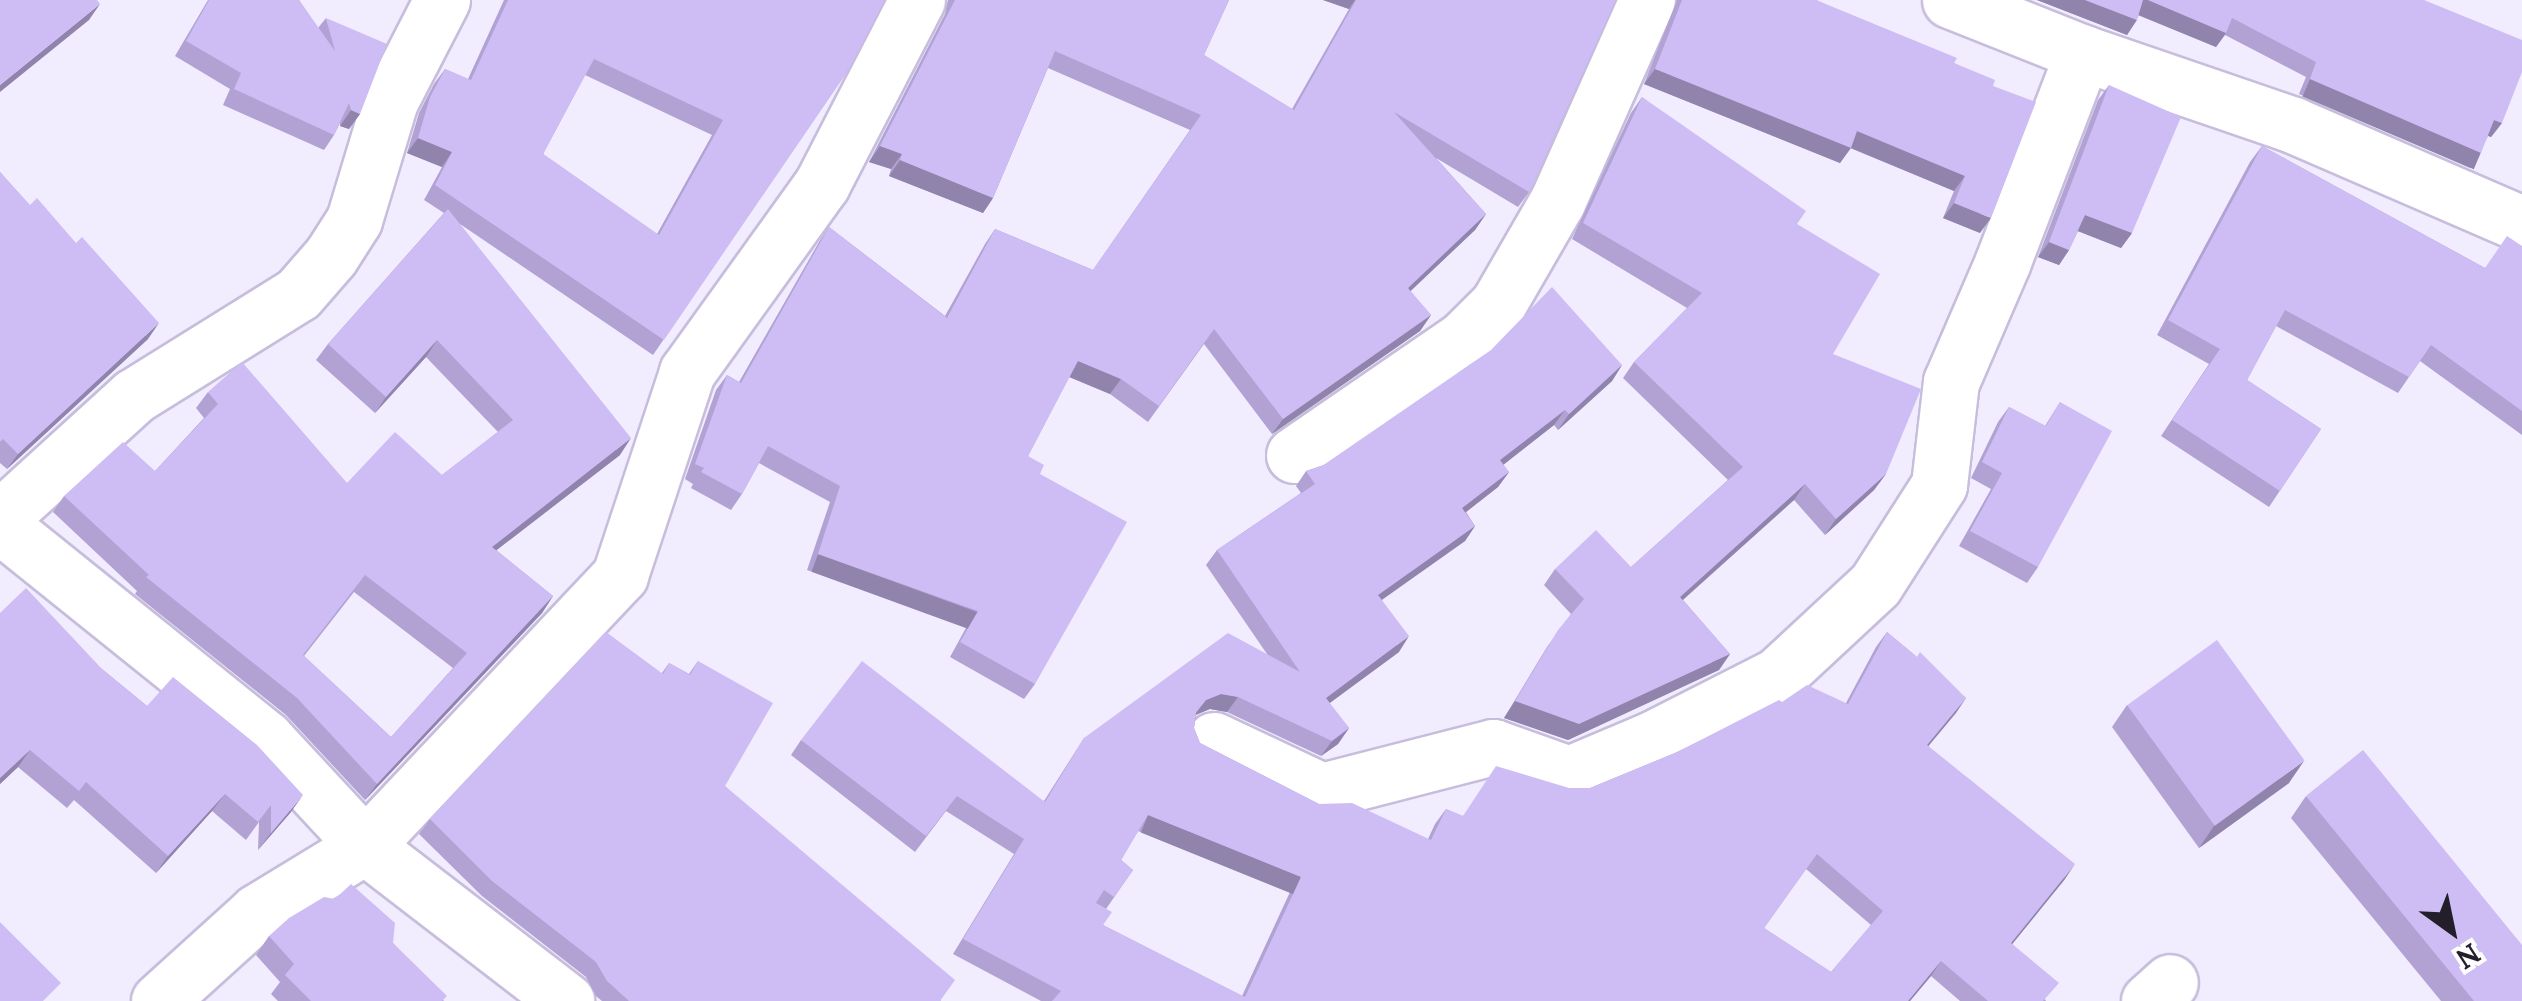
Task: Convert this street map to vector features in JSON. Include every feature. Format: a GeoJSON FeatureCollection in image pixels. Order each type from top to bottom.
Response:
{"type":"FeatureCollection","features":[{"type":"Feature","properties":{"kind":"street"},"geometry":{"type":"LineString","coordinates":[[442,0],[390,101],[354,220],[331,256],[298,294],[134,396],[0,522],[266,739],[364,846],[566,1001]]}},
{"type":"Feature","properties":{"kind":"street"},"geometry":{"type":"LineString","coordinates":[[159,1001],[257,912],[364,846],[620,575],[686,372],[822,184],[917,0]]}},
{"type":"Feature","properties":{"kind":"street"},"geometry":{"type":"LineString","coordinates":[[1294,455],[1463,339],[1498,304],[1557,202],[1647,0]]}},
{"type":"Feature","properties":{"kind":"street"},"geometry":{"type":"LineString","coordinates":[[1950,0],[2082,53],[2292,125],[2522,224]]}},
{"type":"Feature","properties":{"kind":"street"},"geometry":{"type":"LineString","coordinates":[[1214,740],[1322,792],[1493,747],[1569,774],[1652,740],[1778,675],[1875,585],[1939,485],[1951,382],[2003,261],[2082,53]]}},
{"type":"Feature","properties":{"kind":"building"},"geometry":{"type":"Polygon","coordinates":[[[0,0],[97,0],[100,4],[0,85],[0,0]]]}},
{"type":"Feature","properties":{"kind":"building"},"geometry":{"type":"Polygon","coordinates":[[[209,0],[299,0],[335,51],[326,18],[387,44],[360,114],[351,110],[349,103],[334,135],[234,89],[241,73],[186,41],[209,0]]]}},
{"type":"Feature","properties":{"kind":"building"},"geometry":{"type":"Polygon","coordinates":[[[508,0],[885,0],[851,66],[664,340],[435,185],[452,152],[418,138],[430,97],[445,69],[471,80],[508,0]],[[594,59],[543,154],[659,235],[723,120],[594,59]]]}},
{"type":"Feature","properties":{"kind":"building"},"geometry":{"type":"Polygon","coordinates":[[[955,0],[1229,0],[1204,55],[1294,110],[1356,0],[1616,0],[1529,192],[1394,112],[1486,214],[1408,288],[1431,315],[1283,419],[1214,329],[1159,406],[1121,379],[1078,361],[1028,456],[1044,465],[1040,474],[1127,522],[1035,684],[960,642],[978,611],[818,554],[840,486],[768,446],[742,494],[701,472],[704,468],[695,464],[727,375],[741,383],[829,227],[947,318],[995,229],[1093,270],[1201,115],[1055,51],[993,198],[900,160],[902,154],[880,146],[955,0]]]}},
{"type":"Feature","properties":{"kind":"building"},"geometry":{"type":"Polygon","coordinates":[[[1682,0],[1816,0],[1957,58],[1954,63],[1995,80],[1993,86],[2036,102],[1991,218],[1954,203],[1965,176],[1857,131],[1851,148],[1655,69],[1682,0]]]}},
{"type":"Feature","properties":{"kind":"building"},"geometry":{"type":"Polygon","coordinates":[[[2085,0],[2143,0],[2137,20],[2085,0]]]}},
{"type":"Feature","properties":{"kind":"building"},"geometry":{"type":"Polygon","coordinates":[[[2148,0],[2424,0],[2522,40],[2522,72],[2502,123],[2494,120],[2481,153],[2310,79],[2316,62],[2232,18],[2226,33],[2148,0]]]}},
{"type":"Feature","properties":{"kind":"building"},"geometry":{"type":"Polygon","coordinates":[[[2109,85],[2181,117],[2132,233],[2085,215],[2069,250],[2049,242],[2109,85]]]}},
{"type":"Feature","properties":{"kind":"building"},"geometry":{"type":"Polygon","coordinates":[[[1642,97],[1806,211],[1797,224],[1880,274],[1833,354],[1921,389],[1886,474],[1836,519],[1805,484],[1680,597],[1730,654],[1579,724],[1515,701],[1558,630],[1584,599],[1555,569],[1596,530],[1631,567],[1743,467],[1634,362],[1702,293],[1583,223],[1642,97]]]}},
{"type":"Feature","properties":{"kind":"building"},"geometry":{"type":"Polygon","coordinates":[[[2262,146],[2485,268],[2507,236],[2522,246],[2522,411],[2431,345],[2409,377],[2285,310],[2247,380],[2321,429],[2280,491],[2172,420],[2220,349],[2168,320],[2262,146]]]}},
{"type":"Feature","properties":{"kind":"building"},"geometry":{"type":"Polygon","coordinates":[[[0,172],[30,205],[37,198],[76,243],[82,237],[159,323],[18,454],[3,439],[0,442],[0,172]]]}},
{"type":"Feature","properties":{"kind":"building"},"geometry":{"type":"Polygon","coordinates":[[[448,209],[631,438],[492,547],[553,596],[377,784],[297,698],[146,577],[149,575],[64,496],[123,442],[155,471],[218,404],[208,392],[242,362],[347,483],[395,432],[442,475],[513,420],[437,340],[386,397],[328,344],[448,209]],[[365,575],[303,655],[391,737],[467,653],[365,575]]]}},
{"type":"Feature","properties":{"kind":"building"},"geometry":{"type":"Polygon","coordinates":[[[1552,287],[1622,365],[1569,414],[1565,410],[1500,460],[1509,472],[1462,508],[1475,526],[1378,595],[1409,636],[1326,698],[1349,728],[1332,741],[1238,697],[1221,694],[1206,700],[1196,712],[1194,728],[1200,743],[1319,804],[1352,803],[1431,840],[1446,809],[1463,816],[1496,766],[1569,788],[1590,788],[1675,753],[1779,700],[1782,702],[1807,685],[1848,704],[1887,632],[1917,657],[1920,652],[1966,698],[1927,745],[2075,864],[2011,943],[2059,983],[2043,1001],[1988,1001],[1941,961],[1908,1001],[1052,1001],[1061,991],[963,939],[1024,839],[957,796],[926,836],[801,740],[862,661],[1045,802],[1084,738],[1228,633],[1300,672],[1217,550],[1315,484],[1306,471],[1322,466],[1491,350],[1552,287]],[[1148,815],[1121,860],[1133,870],[1114,897],[1104,890],[1096,903],[1112,912],[1103,925],[1245,997],[1301,877],[1148,815]],[[1817,854],[1764,928],[1831,972],[1883,911],[1817,854]]]}},
{"type":"Feature","properties":{"kind":"building"},"geometry":{"type":"Polygon","coordinates":[[[2060,402],[2112,431],[2038,567],[1970,531],[2002,473],[1982,462],[2009,407],[2046,426],[2060,402]]]}},
{"type":"Feature","properties":{"kind":"building"},"geometry":{"type":"Polygon","coordinates":[[[26,588],[102,669],[147,706],[173,677],[257,745],[303,795],[271,833],[271,805],[258,822],[225,794],[168,856],[86,782],[79,791],[30,750],[0,778],[0,613],[26,588]]]}},
{"type":"Feature","properties":{"kind":"building"},"geometry":{"type":"Polygon","coordinates":[[[606,632],[663,674],[669,663],[690,675],[698,661],[773,703],[725,786],[955,980],[940,1001],[629,1001],[607,981],[596,962],[492,881],[430,819],[606,632]]]}},
{"type":"Feature","properties":{"kind":"building"},"geometry":{"type":"Polygon","coordinates":[[[2217,640],[2305,761],[2215,826],[2127,705],[2217,640]]]}},
{"type":"Feature","properties":{"kind":"building"},"geometry":{"type":"Polygon","coordinates":[[[2363,750],[2522,945],[2522,1001],[2474,1001],[2306,796],[2363,750]]]}},
{"type":"Feature","properties":{"kind":"building"},"geometry":{"type":"Polygon","coordinates":[[[351,884],[395,923],[393,943],[447,996],[442,1001],[311,1001],[285,975],[294,964],[269,936],[289,918],[324,897],[335,899],[351,884]]]}},
{"type":"Feature","properties":{"kind":"building"},"geometry":{"type":"Polygon","coordinates":[[[0,922],[61,983],[43,1001],[0,1001],[0,922]]]}}]}
